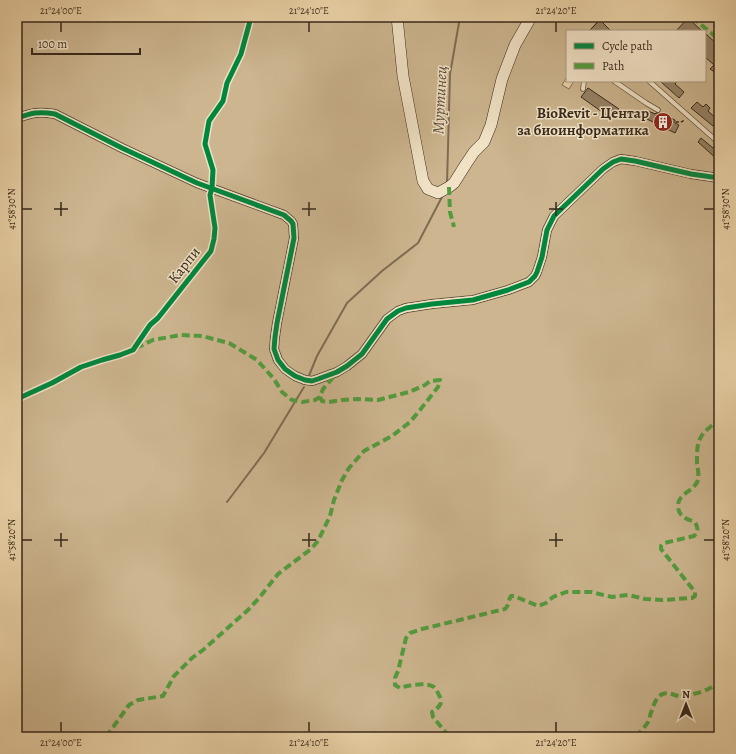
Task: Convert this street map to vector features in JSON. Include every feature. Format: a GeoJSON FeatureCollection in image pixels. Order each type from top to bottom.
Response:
{"type":"FeatureCollection","features":[{"type":"Feature","properties":{"kind":"main road"},"geometry":{"type":"LineString","coordinates":[[397,17],[403,76],[423,180],[428,189],[438,193],[454,183],[470,158],[484,142],[491,125],[502,80],[515,45],[532,17]]}},
{"type":"Feature","properties":{"kind":"street"},"geometry":{"type":"LineString","coordinates":[[17,118],[35,112],[54,114],[122,148],[197,182],[279,212],[291,220],[293,224],[294,238],[277,323],[274,349],[278,360],[285,369],[295,376],[312,381],[337,372],[362,354],[387,319],[398,311],[406,308],[432,304],[473,300],[529,282],[537,272],[542,257],[547,230],[554,216],[603,169],[613,162],[621,160],[635,161],[690,174],[719,178]]}},
{"type":"Feature","properties":{"kind":"lane"},"geometry":{"type":"LineString","coordinates":[[583,89],[584,82]]}},
{"type":"Feature","properties":{"kind":"lane"},"geometry":{"type":"LineString","coordinates":[[615,82],[658,110]]}},
{"type":"Feature","properties":{"kind":"lane"},"geometry":{"type":"LineString","coordinates":[[650,82],[719,143]]}},
{"type":"Feature","properties":{"kind":"path"},"geometry":{"type":"LineString","coordinates":[[676,122],[682,122],[689,116]]}},
{"type":"Feature","properties":{"kind":"shaded area"},"geometry":{"type":"Polygon","coordinates":[[[17,17],[719,17],[719,737],[17,737],[17,17]],[[588,88],[582,97],[618,109],[588,88]],[[648,111],[645,118],[675,132],[674,120],[657,112],[655,114],[648,111]]]}},
{"type":"Feature","properties":{"kind":"building"},"geometry":{"type":"Polygon","coordinates":[[[688,18],[701,30],[677,30],[688,18]]]}},
{"type":"Feature","properties":{"kind":"building"},"geometry":{"type":"Polygon","coordinates":[[[600,20],[610,30],[590,30],[600,20]]]}},
{"type":"Feature","properties":{"kind":"building"},"geometry":{"type":"Polygon","coordinates":[[[706,34],[719,46],[719,69],[716,73],[710,69],[714,65],[706,58],[706,34]]]}},
{"type":"Feature","properties":{"kind":"building"},"geometry":{"type":"Polygon","coordinates":[[[661,82],[676,82],[675,84],[684,92],[679,98],[661,82]]]}},
{"type":"Feature","properties":{"kind":"building"},"geometry":{"type":"Polygon","coordinates":[[[588,88],[619,109],[612,119],[581,97],[588,88]]]}},
{"type":"Feature","properties":{"kind":"building"},"geometry":{"type":"Polygon","coordinates":[[[697,102],[703,107],[706,104],[710,108],[708,111],[718,120],[713,126],[691,108],[697,102]]]}},
{"type":"Feature","properties":{"kind":"building","name":"BioRevit - Центар за биоинформатика"},"geometry":{"type":"Polygon","coordinates":[[[648,111],[655,114],[659,113],[675,120],[675,123],[679,125],[675,133],[645,118],[648,111]]]}},
{"type":"Feature","properties":{"kind":"building"},"geometry":{"type":"Polygon","coordinates":[[[701,138],[713,148],[715,146],[719,150],[719,161],[698,142],[701,138]]]}},
{"type":"Feature","properties":{"kind":"waterway","name":"Муртинец"},"geometry":{"type":"LineString","coordinates":[[447,184],[450,74],[460,17]]}},
{"type":"Feature","properties":{"kind":"waterway"},"geometry":{"type":"LineString","coordinates":[[308,378],[317,356],[347,303],[382,271],[418,243],[443,195]]}},
{"type":"Feature","properties":{"kind":"waterway"},"geometry":{"type":"LineString","coordinates":[[227,502],[264,453],[304,387]]}},
{"type":"Feature","properties":{"kind":"marked path"},"geometry":{"type":"LineString","coordinates":[[692,17],[716,37]]}},
{"type":"Feature","properties":{"kind":"marked path"},"geometry":{"type":"LineString","coordinates":[[449,187],[450,212],[454,227]]}},
{"type":"Feature","properties":{"kind":"marked path"},"geometry":{"type":"LineString","coordinates":[[136,348],[153,340],[180,335],[202,336],[229,343],[257,360],[274,379],[282,392],[292,400],[302,402],[315,400],[320,397]]}},
{"type":"Feature","properties":{"kind":"marked path"},"geometry":{"type":"LineString","coordinates":[[106,737],[129,705],[138,700],[163,696],[174,676],[192,658],[248,610],[278,574],[311,549],[318,541],[330,516],[334,500],[342,480],[349,468],[364,451],[392,436],[410,422],[438,387],[440,380],[430,381],[425,385],[409,392],[378,400],[358,399],[329,402],[322,401],[320,397],[323,389],[336,374]]}},
{"type":"Feature","properties":{"kind":"marked path"},"geometry":{"type":"LineString","coordinates":[[448,737],[433,717],[432,712],[439,707],[441,703],[439,694],[434,687],[431,685],[422,684],[400,688],[395,685],[395,678],[406,638],[410,633],[505,609],[511,596],[538,606],[546,603],[553,597],[566,592],[591,592],[612,597],[628,595],[645,599],[662,600],[692,598],[695,596],[695,592],[661,549],[661,546],[664,543],[694,536],[697,532],[695,522],[681,515],[678,506],[683,495],[693,487],[698,480],[697,453],[699,440],[712,425],[719,421]]}},
{"type":"Feature","properties":{"kind":"marked path"},"geometry":{"type":"LineString","coordinates":[[636,737],[648,722],[654,704],[660,696],[667,693],[682,698],[711,688],[719,677],[719,671]]}},
{"type":"Feature","properties":{"kind":"cycle path","name":"Карпи"},"geometry":{"type":"LineString","coordinates":[[17,399],[52,383],[81,367],[133,350],[150,325],[158,318],[211,251],[215,228],[210,195],[213,170],[205,144],[209,121],[223,101],[227,83],[241,54],[251,17]]}},
{"type":"Feature","properties":{"kind":"cycle path"},"geometry":{"type":"LineString","coordinates":[[17,118],[35,113],[55,114],[122,148],[197,183],[284,215],[291,221],[293,224],[294,238],[277,323],[274,349],[278,360],[285,369],[295,376],[312,381],[337,372],[362,354],[387,319],[398,311],[406,308],[432,304],[473,300],[529,282],[537,272],[542,257],[547,230],[554,216],[603,169],[613,162],[621,159],[635,161],[691,174],[719,178]]}},
{"type":"Feature","properties":{"kind":"place","name":"BioRevit - Центар за биоинформатика"},"geometry":{"type":"Point","coordinates":[663,122]}}]}
